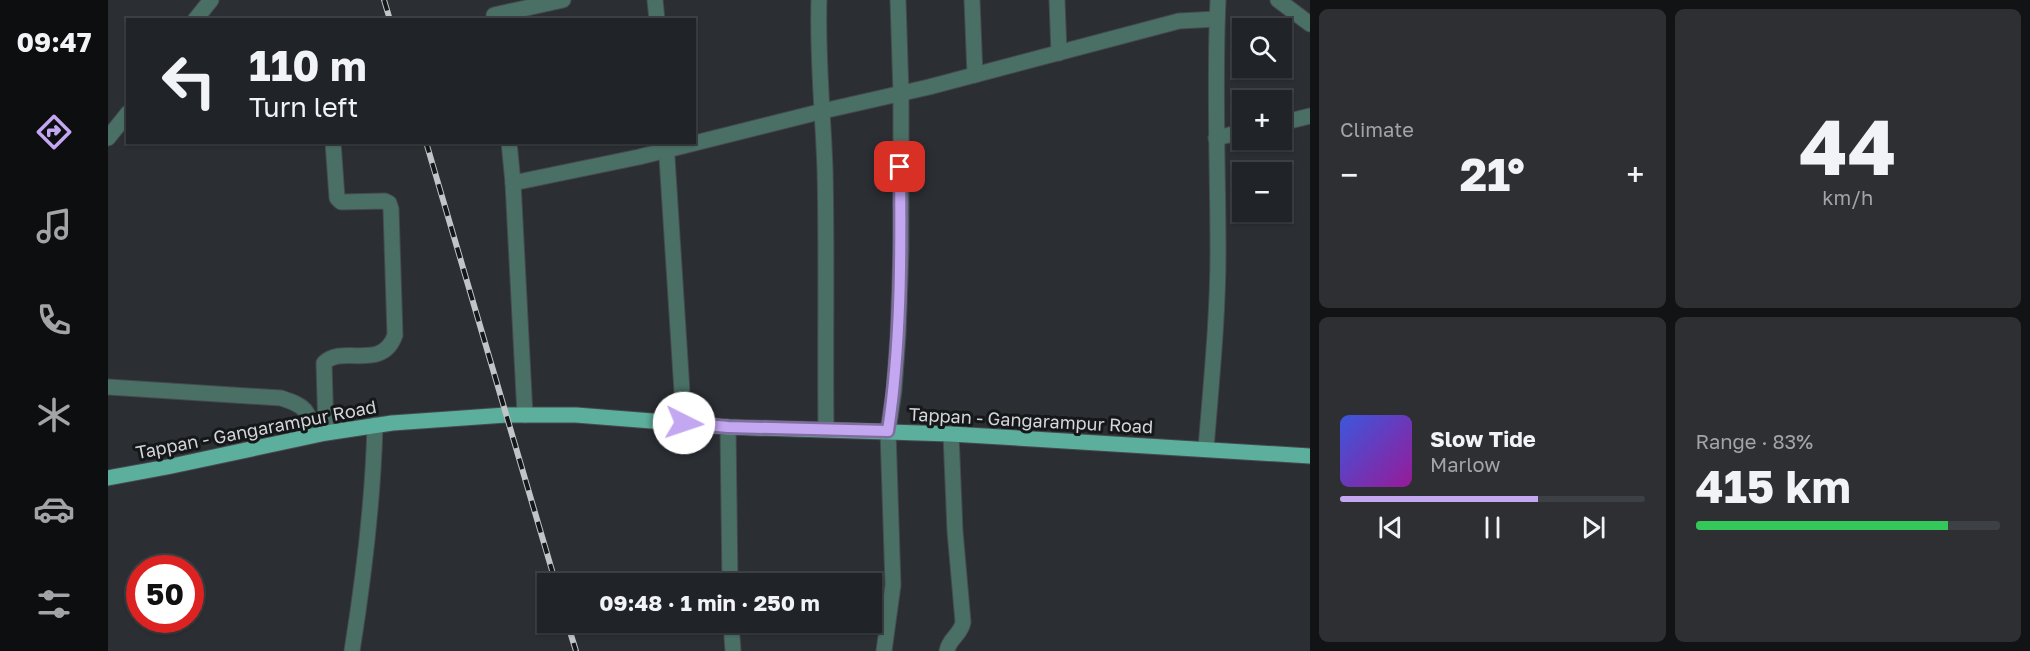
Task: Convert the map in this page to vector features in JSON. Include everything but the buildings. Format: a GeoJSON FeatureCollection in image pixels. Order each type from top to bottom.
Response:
{"type":"FeatureCollection","features":[{"type":"Feature","properties":{"kind":"main road","name":"Tappan - Gangarampur Road"},"geometry":{"type":"LineString","coordinates":[[108,478],[320,434],[375,425],[525,415],[576,415],[728,427],[951,434],[1310,456]]}},
{"type":"Feature","properties":{"kind":"street"},"geometry":{"type":"LineString","coordinates":[[197,18],[211,0]]}},
{"type":"Feature","properties":{"kind":"street"},"geometry":{"type":"LineString","coordinates":[[493,11],[563,0]]}},
{"type":"Feature","properties":{"kind":"street"},"geometry":{"type":"LineString","coordinates":[[655,0],[657,18]]}},
{"type":"Feature","properties":{"kind":"street"},"geometry":{"type":"LineString","coordinates":[[819,0],[827,256],[826,429]]}},
{"type":"Feature","properties":{"kind":"street"},"geometry":{"type":"LineString","coordinates":[[884,651],[893,578],[888,431],[894,391],[900,296],[901,93],[898,0]]}},
{"type":"Feature","properties":{"kind":"street"},"geometry":{"type":"LineString","coordinates":[[972,0],[975,75]]}},
{"type":"Feature","properties":{"kind":"street"},"geometry":{"type":"LineString","coordinates":[[1057,0],[1059,53]]}},
{"type":"Feature","properties":{"kind":"street"},"geometry":{"type":"LineString","coordinates":[[1206,449],[1217,288],[1218,0]]}},
{"type":"Feature","properties":{"kind":"street"},"geometry":{"type":"LineString","coordinates":[[1278,0],[1310,24]]}},
{"type":"Feature","properties":{"kind":"street"},"geometry":{"type":"LineString","coordinates":[[696,139],[975,75],[1179,21],[1217,19]]}},
{"type":"Feature","properties":{"kind":"street"},"geometry":{"type":"LineString","coordinates":[[108,138],[126,115]]}},
{"type":"Feature","properties":{"kind":"street"},"geometry":{"type":"LineString","coordinates":[[1292,120],[1310,116]]}},
{"type":"Feature","properties":{"kind":"street"},"geometry":{"type":"LineString","coordinates":[[1216,138],[1232,134]]}},
{"type":"Feature","properties":{"kind":"street"},"geometry":{"type":"LineString","coordinates":[[320,434],[324,363],[333,357],[378,354],[392,344],[394,335],[391,209],[389,203],[385,201],[341,202],[337,198],[333,144]]}},
{"type":"Feature","properties":{"kind":"street"},"geometry":{"type":"LineString","coordinates":[[509,144],[525,415]]}},
{"type":"Feature","properties":{"kind":"street"},"geometry":{"type":"LineString","coordinates":[[513,183],[608,164],[666,146],[684,423]]}},
{"type":"Feature","properties":{"kind":"street"},"geometry":{"type":"LineString","coordinates":[[108,387],[281,398],[306,409],[320,434]]}},
{"type":"Feature","properties":{"kind":"street"},"geometry":{"type":"LineString","coordinates":[[352,651],[370,519],[375,425]]}},
{"type":"Feature","properties":{"kind":"street"},"geometry":{"type":"LineString","coordinates":[[728,427],[730,573]]}},
{"type":"Feature","properties":{"kind":"street"},"geometry":{"type":"LineString","coordinates":[[947,651],[949,643],[962,630],[963,622],[955,531],[951,434]]}},
{"type":"Feature","properties":{"kind":"street"},"geometry":{"type":"LineString","coordinates":[[732,633],[733,651]]}},
{"type":"Feature","properties":{"kind":"railway"},"geometry":{"type":"LineString","coordinates":[[384,0],[389,18]]}},
{"type":"Feature","properties":{"kind":"railway"},"geometry":{"type":"LineString","coordinates":[[427,144],[553,573]]}},
{"type":"Feature","properties":{"kind":"railway"},"geometry":{"type":"LineString","coordinates":[[570,633],[576,651]]}},
{"type":"Feature","properties":{"kind":"route"},"geometry":{"type":"LineString","coordinates":[[684,423],[728,427],[888,431],[898,336],[901,250],[900,167]]}}]}
